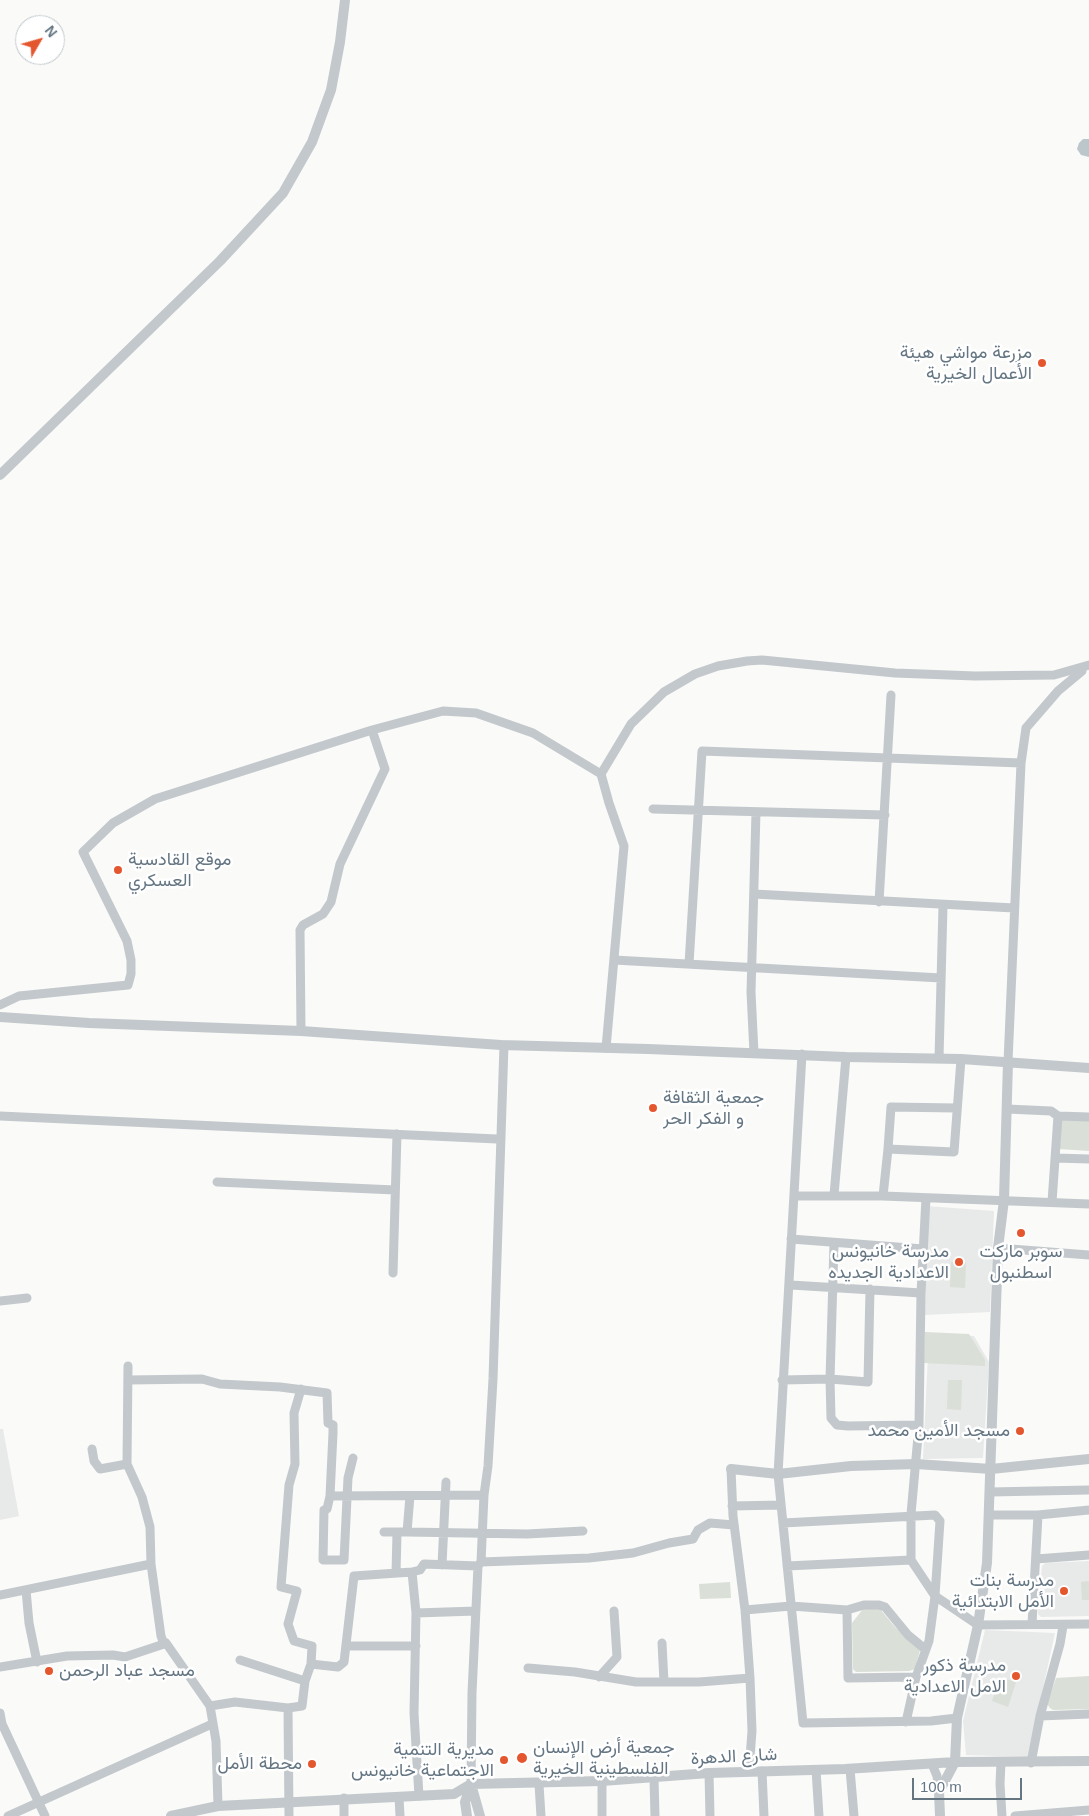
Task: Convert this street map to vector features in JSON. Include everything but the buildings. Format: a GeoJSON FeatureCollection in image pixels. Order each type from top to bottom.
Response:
{"type":"FeatureCollection","features":[{"type":"Feature","properties":{"kind":"street"},"geometry":{"type":"LineString","coordinates":[[0,475],[220,262],[283,193],[312,142],[331,90],[340,42],[345,0]]}},
{"type":"Feature","properties":{"kind":"street"},"geometry":{"type":"LineString","coordinates":[[606,1048],[624,846],[609,803],[602,774],[631,724],[652,703],[684,678],[718,666],[762,660],[895,673],[1035,676],[1054,675],[1088,666]]}},
{"type":"Feature","properties":{"kind":"street"},"geometry":{"type":"LineString","coordinates":[[939,1792],[955,1762],[957,1718],[978,1625],[987,1563],[998,1248],[1004,1200],[1021,764],[1026,728],[1058,691],[1088,666]]}},
{"type":"Feature","properties":{"kind":"street"},"geometry":{"type":"LineString","coordinates":[[879,902],[891,695]]}},
{"type":"Feature","properties":{"kind":"street"},"geometry":{"type":"LineString","coordinates":[[0,1006],[19,996],[128,985],[131,974],[131,960],[127,941],[83,852],[113,823],[155,799],[372,730],[442,711],[476,713],[533,732],[602,774]]}},
{"type":"Feature","properties":{"kind":"street"},"geometry":{"type":"LineString","coordinates":[[301,1031],[300,930],[303,925],[323,914],[331,902],[340,864],[385,769],[372,730]]}},
{"type":"Feature","properties":{"kind":"street"},"geometry":{"type":"LineString","coordinates":[[689,964],[702,751],[1021,764]]}},
{"type":"Feature","properties":{"kind":"street"},"geometry":{"type":"LineString","coordinates":[[653,809],[885,815]]}},
{"type":"Feature","properties":{"kind":"street"},"geometry":{"type":"LineString","coordinates":[[754,1053],[752,968],[756,812]]}},
{"type":"Feature","properties":{"kind":"street"},"geometry":{"type":"LineString","coordinates":[[754,894],[1014,908]]}},
{"type":"Feature","properties":{"kind":"street"},"geometry":{"type":"LineString","coordinates":[[939,1058],[943,906]]}},
{"type":"Feature","properties":{"kind":"street"},"geometry":{"type":"LineString","coordinates":[[614,960],[941,978]]}},
{"type":"Feature","properties":{"kind":"street"},"geometry":{"type":"LineString","coordinates":[[0,1018],[89,1024],[301,1031],[504,1046],[802,1054],[846,1057],[939,1058],[1089,1068]]}},
{"type":"Feature","properties":{"kind":"street"},"geometry":{"type":"LineString","coordinates":[[480,1816],[471,1784],[472,1693],[493,1380],[504,1046]]}},
{"type":"Feature","properties":{"kind":"street"},"geometry":{"type":"LineString","coordinates":[[802,1054],[791,1239],[791,1285],[782,1380],[778,1474],[803,1723],[906,1722],[957,1718]]}},
{"type":"Feature","properties":{"kind":"street"},"geometry":{"type":"LineString","coordinates":[[834,1195],[846,1057]]}},
{"type":"Feature","properties":{"kind":"street"},"geometry":{"type":"LineString","coordinates":[[888,1149],[954,1152],[961,1059]]}},
{"type":"Feature","properties":{"kind":"street"},"geometry":{"type":"LineString","coordinates":[[883,1196],[891,1107],[956,1108]]}},
{"type":"Feature","properties":{"kind":"street"},"geometry":{"type":"LineString","coordinates":[[1007,1109],[1051,1111],[1058,1116],[1089,1117]]}},
{"type":"Feature","properties":{"kind":"street"},"geometry":{"type":"LineString","coordinates":[[0,1116],[498,1138]]}},
{"type":"Feature","properties":{"kind":"street"},"geometry":{"type":"LineString","coordinates":[[1052,1202],[1058,1116]]}},
{"type":"Feature","properties":{"kind":"street"},"geometry":{"type":"LineString","coordinates":[[393,1273],[397,1134]]}},
{"type":"Feature","properties":{"kind":"street"},"geometry":{"type":"LineString","coordinates":[[1055,1158],[1089,1159]]}},
{"type":"Feature","properties":{"kind":"street"},"geometry":{"type":"LineString","coordinates":[[217,1182],[395,1190]]}},
{"type":"Feature","properties":{"kind":"street"},"geometry":{"type":"LineString","coordinates":[[794,1196],[883,1196],[1089,1204]]}},
{"type":"Feature","properties":{"kind":"street"},"geometry":{"type":"LineString","coordinates":[[926,1198],[921,1293],[919,1425],[911,1514],[911,1560],[936,1596],[978,1625],[1032,1624],[1063,1626],[1089,1624]]}},
{"type":"Feature","properties":{"kind":"street"},"geometry":{"type":"LineString","coordinates":[[791,1239],[834,1244],[923,1249]]}},
{"type":"Feature","properties":{"kind":"street"},"geometry":{"type":"LineString","coordinates":[[834,1244],[830,1379],[831,1418],[837,1425],[919,1425]]}},
{"type":"Feature","properties":{"kind":"street"},"geometry":{"type":"LineString","coordinates":[[998,1248],[1089,1255]]}},
{"type":"Feature","properties":{"kind":"street"},"geometry":{"type":"LineString","coordinates":[[791,1285],[834,1286],[921,1293]]}},
{"type":"Feature","properties":{"kind":"street"},"geometry":{"type":"LineString","coordinates":[[782,1380],[830,1379],[868,1382],[870,1289]]}},
{"type":"Feature","properties":{"kind":"street"},"geometry":{"type":"LineString","coordinates":[[0,1301],[27,1298]]}},
{"type":"Feature","properties":{"kind":"street"},"geometry":{"type":"LineString","coordinates":[[128,1366],[127,1464],[147,1510],[150,1527],[150,1564],[164,1644]]}},
{"type":"Feature","properties":{"kind":"street"},"geometry":{"type":"LineString","coordinates":[[128,1380],[202,1379],[220,1384],[301,1389],[327,1393],[328,1423],[333,1425],[330,1496],[328,1509],[324,1510],[322,1560],[344,1560],[349,1498],[348,1478],[354,1458]]}},
{"type":"Feature","properties":{"kind":"street"},"geometry":{"type":"LineString","coordinates":[[210,1706],[235,1702],[288,1708],[302,1706],[305,1681],[311,1664],[312,1646],[294,1641],[288,1624],[297,1591],[281,1587],[289,1485],[295,1464],[294,1413],[301,1389]]}},
{"type":"Feature","properties":{"kind":"street"},"geometry":{"type":"LineString","coordinates":[[92,1449],[94,1462],[100,1469],[127,1464]]}},
{"type":"Feature","properties":{"kind":"street"},"geometry":{"type":"LineString","coordinates":[[749,1771],[752,1731],[750,1678],[745,1610],[732,1506],[731,1469],[778,1474],[851,1466],[916,1464],[991,1469],[1089,1459]]}},
{"type":"Feature","properties":{"kind":"street"},"geometry":{"type":"LineString","coordinates":[[442,1564],[446,1482]]}},
{"type":"Feature","properties":{"kind":"street"},"geometry":{"type":"LineString","coordinates":[[990,1492],[1089,1490]]}},
{"type":"Feature","properties":{"kind":"street"},"geometry":{"type":"LineString","coordinates":[[330,1496],[349,1498],[385,1495],[484,1495]]}},
{"type":"Feature","properties":{"kind":"street"},"geometry":{"type":"LineString","coordinates":[[407,1532],[410,1496]]}},
{"type":"Feature","properties":{"kind":"street"},"geometry":{"type":"LineString","coordinates":[[732,1506],[781,1505]]}},
{"type":"Feature","properties":{"kind":"street"},"geometry":{"type":"LineString","coordinates":[[989,1514],[1038,1515],[1089,1510]]}},
{"type":"Feature","properties":{"kind":"street"},"geometry":{"type":"LineString","coordinates":[[783,1523],[911,1514],[935,1515],[940,1521],[936,1596],[929,1641],[916,1677],[906,1722]]}},
{"type":"Feature","properties":{"kind":"street"},"geometry":{"type":"LineString","coordinates":[[1032,1624],[1038,1515]]}},
{"type":"Feature","properties":{"kind":"street"},"geometry":{"type":"LineString","coordinates":[[311,1664],[338,1667],[344,1662],[354,1576],[412,1572],[420,1570],[424,1564],[480,1564],[589,1558],[633,1553],[669,1542],[693,1539],[698,1530],[710,1523],[734,1525]]}},
{"type":"Feature","properties":{"kind":"street"},"geometry":{"type":"LineString","coordinates":[[384,1532],[482,1534],[583,1531]]}},
{"type":"Feature","properties":{"kind":"street"},"geometry":{"type":"LineString","coordinates":[[396,1573],[397,1532]]}},
{"type":"Feature","properties":{"kind":"street"},"geometry":{"type":"LineString","coordinates":[[1036,1559],[1089,1555]]}},
{"type":"Feature","properties":{"kind":"street"},"geometry":{"type":"LineString","coordinates":[[787,1566],[911,1560]]}},
{"type":"Feature","properties":{"kind":"street"},"geometry":{"type":"LineString","coordinates":[[0,1595],[150,1564]]}},
{"type":"Feature","properties":{"kind":"street"},"geometry":{"type":"LineString","coordinates":[[412,1572],[416,1613],[414,1713],[419,1796]]}},
{"type":"Feature","properties":{"kind":"street"},"geometry":{"type":"LineString","coordinates":[[26,1590],[29,1623],[38,1662]]}},
{"type":"Feature","properties":{"kind":"street"},"geometry":{"type":"LineString","coordinates":[[745,1610],[791,1606],[847,1610],[864,1605],[879,1605],[885,1607],[908,1635],[926,1649]]}},
{"type":"Feature","properties":{"kind":"street"},"geometry":{"type":"LineString","coordinates":[[847,1610],[848,1678],[916,1677]]}},
{"type":"Feature","properties":{"kind":"street"},"geometry":{"type":"LineString","coordinates":[[416,1613],[476,1611]]}},
{"type":"Feature","properties":{"kind":"street"},"geometry":{"type":"LineString","coordinates":[[599,1677],[617,1657],[614,1611]]}},
{"type":"Feature","properties":{"kind":"street"},"geometry":{"type":"LineString","coordinates":[[1063,1626],[1060,1644],[1040,1716],[1031,1763],[1089,1761]]}},
{"type":"Feature","properties":{"kind":"street"},"geometry":{"type":"LineString","coordinates":[[0,1667],[67,1656],[112,1655],[125,1657],[166,1643],[210,1706],[216,1741],[218,1806]]}},
{"type":"Feature","properties":{"kind":"street"},"geometry":{"type":"LineString","coordinates":[[662,1643],[665,1665],[664,1682]]}},
{"type":"Feature","properties":{"kind":"street"},"geometry":{"type":"LineString","coordinates":[[347,1646],[416,1646]]}},
{"type":"Feature","properties":{"kind":"street"},"geometry":{"type":"LineString","coordinates":[[240,1660],[305,1681]]}},
{"type":"Feature","properties":{"kind":"street"},"geometry":{"type":"LineString","coordinates":[[528,1668],[575,1672],[636,1682],[750,1678]]}},
{"type":"Feature","properties":{"kind":"street"},"geometry":{"type":"LineString","coordinates":[[288,1708],[289,1816]]}},
{"type":"Feature","properties":{"kind":"street"},"geometry":{"type":"LineString","coordinates":[[0,1714],[1,1724],[45,1816]]}},
{"type":"Feature","properties":{"kind":"street"},"geometry":{"type":"LineString","coordinates":[[1040,1716],[1089,1714]]}},
{"type":"Feature","properties":{"kind":"street"},"geometry":{"type":"LineString","coordinates":[[8,1816],[212,1724]]}},
{"type":"Feature","properties":{"kind":"street","name":"شارع الدهرة"},"geometry":{"type":"LineString","coordinates":[[471,1784],[539,1784],[710,1773],[850,1769],[955,1762],[1031,1763]]}},
{"type":"Feature","properties":{"kind":"street"},"geometry":{"type":"LineString","coordinates":[[1002,1762],[1000,1784],[1002,1816]]}},
{"type":"Feature","properties":{"kind":"street"},"geometry":{"type":"LineString","coordinates":[[932,1764],[937,1776],[940,1816]]}},
{"type":"Feature","properties":{"kind":"street"},"geometry":{"type":"LineString","coordinates":[[850,1769],[854,1816]]}},
{"type":"Feature","properties":{"kind":"street"},"geometry":{"type":"LineString","coordinates":[[816,1770],[819,1816]]}},
{"type":"Feature","properties":{"kind":"street"},"geometry":{"type":"LineString","coordinates":[[762,1771],[764,1816]]}},
{"type":"Feature","properties":{"kind":"street"},"geometry":{"type":"LineString","coordinates":[[710,1773],[710,1816]]}},
{"type":"Feature","properties":{"kind":"street"},"geometry":{"type":"LineString","coordinates":[[654,1778],[655,1816]]}},
{"type":"Feature","properties":{"kind":"street"},"geometry":{"type":"LineString","coordinates":[[602,1781],[602,1816]]}},
{"type":"Feature","properties":{"kind":"street"},"geometry":{"type":"LineString","coordinates":[[171,1816],[218,1806],[344,1798],[454,1794],[471,1784]]}},
{"type":"Feature","properties":{"kind":"street"},"geometry":{"type":"LineString","coordinates":[[467,1816],[465,1802],[471,1784]]}},
{"type":"Feature","properties":{"kind":"street"},"geometry":{"type":"LineString","coordinates":[[539,1784],[541,1816]]}},
{"type":"Feature","properties":{"kind":"street"},"geometry":{"type":"LineString","coordinates":[[399,1797],[400,1816]]}},
{"type":"Feature","properties":{"kind":"street"},"geometry":{"type":"LineString","coordinates":[[344,1798],[344,1816]]}},
{"type":"Feature","properties":{"kind":"street"},"geometry":{"type":"LineString","coordinates":[[1014,1816],[1089,1810]]}},
{"type":"Feature","properties":{"kind":"shaded area"},"geometry":{"type":"Polygon","coordinates":[[[1083,139],[1089,139],[1089,157],[1081,155],[1077,149],[1083,139]]]}},
{"type":"Feature","properties":{"kind":"shaded area"},"geometry":{"type":"Polygon","coordinates":[[[1059,1120],[1089,1121],[1089,1151],[1059,1149],[1059,1120]]]}},
{"type":"Feature","properties":{"kind":"shaded area","name":"مدرسة خانيونس الاعدادية الجديده"},"geometry":{"type":"Polygon","coordinates":[[[926,1206],[994,1211],[990,1312],[925,1315],[926,1206]]]}},
{"type":"Feature","properties":{"kind":"shaded area"},"geometry":{"type":"Polygon","coordinates":[[[951,1262],[966,1263],[965,1288],[950,1287],[951,1262]]]}},
{"type":"Feature","properties":{"kind":"shaded area"},"geometry":{"type":"Polygon","coordinates":[[[925,1332],[969,1334],[985,1360],[985,1366],[924,1363],[925,1332]]]}},
{"type":"Feature","properties":{"kind":"shaded area"},"geometry":{"type":"Polygon","coordinates":[[[929,1334],[974,1336],[989,1362],[983,1458],[923,1459],[929,1334]]]}},
{"type":"Feature","properties":{"kind":"shaded area"},"geometry":{"type":"Polygon","coordinates":[[[948,1380],[962,1380],[961,1410],[947,1409],[948,1380]]]}},
{"type":"Feature","properties":{"kind":"shaded area"},"geometry":{"type":"Polygon","coordinates":[[[0,1429],[3,1429],[19,1516],[0,1520],[0,1429]]]}},
{"type":"Feature","properties":{"kind":"shaded area","name":"مدرسة بنات الأمل الابتدائية"},"geometry":{"type":"Polygon","coordinates":[[[1089,1561],[1089,1616],[1041,1617],[1038,1614],[1042,1566],[1045,1563],[1089,1561]]]}},
{"type":"Feature","properties":{"kind":"shaded area"},"geometry":{"type":"Polygon","coordinates":[[[1089,1581],[1089,1600],[1082,1600],[1081,1582],[1089,1581]]]}},
{"type":"Feature","properties":{"kind":"shaded area"},"geometry":{"type":"Polygon","coordinates":[[[730,1582],[731,1598],[700,1599],[699,1584],[730,1582]]]}},
{"type":"Feature","properties":{"kind":"shaded area"},"geometry":{"type":"Polygon","coordinates":[[[863,1609],[880,1609],[895,1627],[920,1650],[915,1669],[909,1671],[856,1672],[853,1669],[852,1623],[863,1609]]]}},
{"type":"Feature","properties":{"kind":"shaded area"},"geometry":{"type":"Polygon","coordinates":[[[985,1630],[1055,1633],[1028,1757],[966,1755],[963,1721],[985,1630]]]}},
{"type":"Feature","properties":{"kind":"shaded area"},"geometry":{"type":"Polygon","coordinates":[[[1089,1676],[1089,1709],[1053,1710],[1047,1704],[1056,1678],[1089,1676]]]}},
{"type":"Feature","properties":{"kind":"shaded area"},"geometry":{"type":"Polygon","coordinates":[[[1000,1677],[1016,1682],[1008,1707],[992,1701],[1000,1677]]]}},
{"type":"Feature","properties":{"kind":"place","name":"مزرعة مواشي هيئة الأعمال الخيرية"},"geometry":{"type":"Point","coordinates":[1042,363]}},
{"type":"Feature","properties":{"kind":"place","name":"موقع القادسية العسكري"},"geometry":{"type":"Point","coordinates":[118,870]}},
{"type":"Feature","properties":{"kind":"place","name":"جمعية الثقافة و الفكر الحر"},"geometry":{"type":"Point","coordinates":[653,1108]}},
{"type":"Feature","properties":{"kind":"place","name":"سوبر ماركت اسطنبول"},"geometry":{"type":"Point","coordinates":[1021,1233]}},
{"type":"Feature","properties":{"kind":"place","name":"مدرسة خانيونس الاعدادية الجديده"},"geometry":{"type":"Point","coordinates":[959,1262]}},
{"type":"Feature","properties":{"kind":"place","name":"مسجد الأمين محمد"},"geometry":{"type":"Point","coordinates":[1020,1431]}},
{"type":"Feature","properties":{"kind":"place","name":"مدرسة بنات الأمل الابتدائية"},"geometry":{"type":"Point","coordinates":[1064,1591]}},
{"type":"Feature","properties":{"kind":"place","name":"مسجد عباد الرحمن"},"geometry":{"type":"Point","coordinates":[49,1671]}},
{"type":"Feature","properties":{"kind":"place","name":"مدرسة ذكور الامل الاعدادية"},"geometry":{"type":"Point","coordinates":[1016,1676]}},
{"type":"Feature","properties":{"kind":"place","name":"جمعية أرض الإنسان الفلسطينية الخيرية"},"geometry":{"type":"Point","coordinates":[522,1758]}},
{"type":"Feature","properties":{"kind":"place","name":"مديرية التنمية الاجتماعية خانيونس"},"geometry":{"type":"Point","coordinates":[504,1760]}},
{"type":"Feature","properties":{"kind":"place","name":"محطة الأمل"},"geometry":{"type":"Point","coordinates":[312,1764]}}]}
